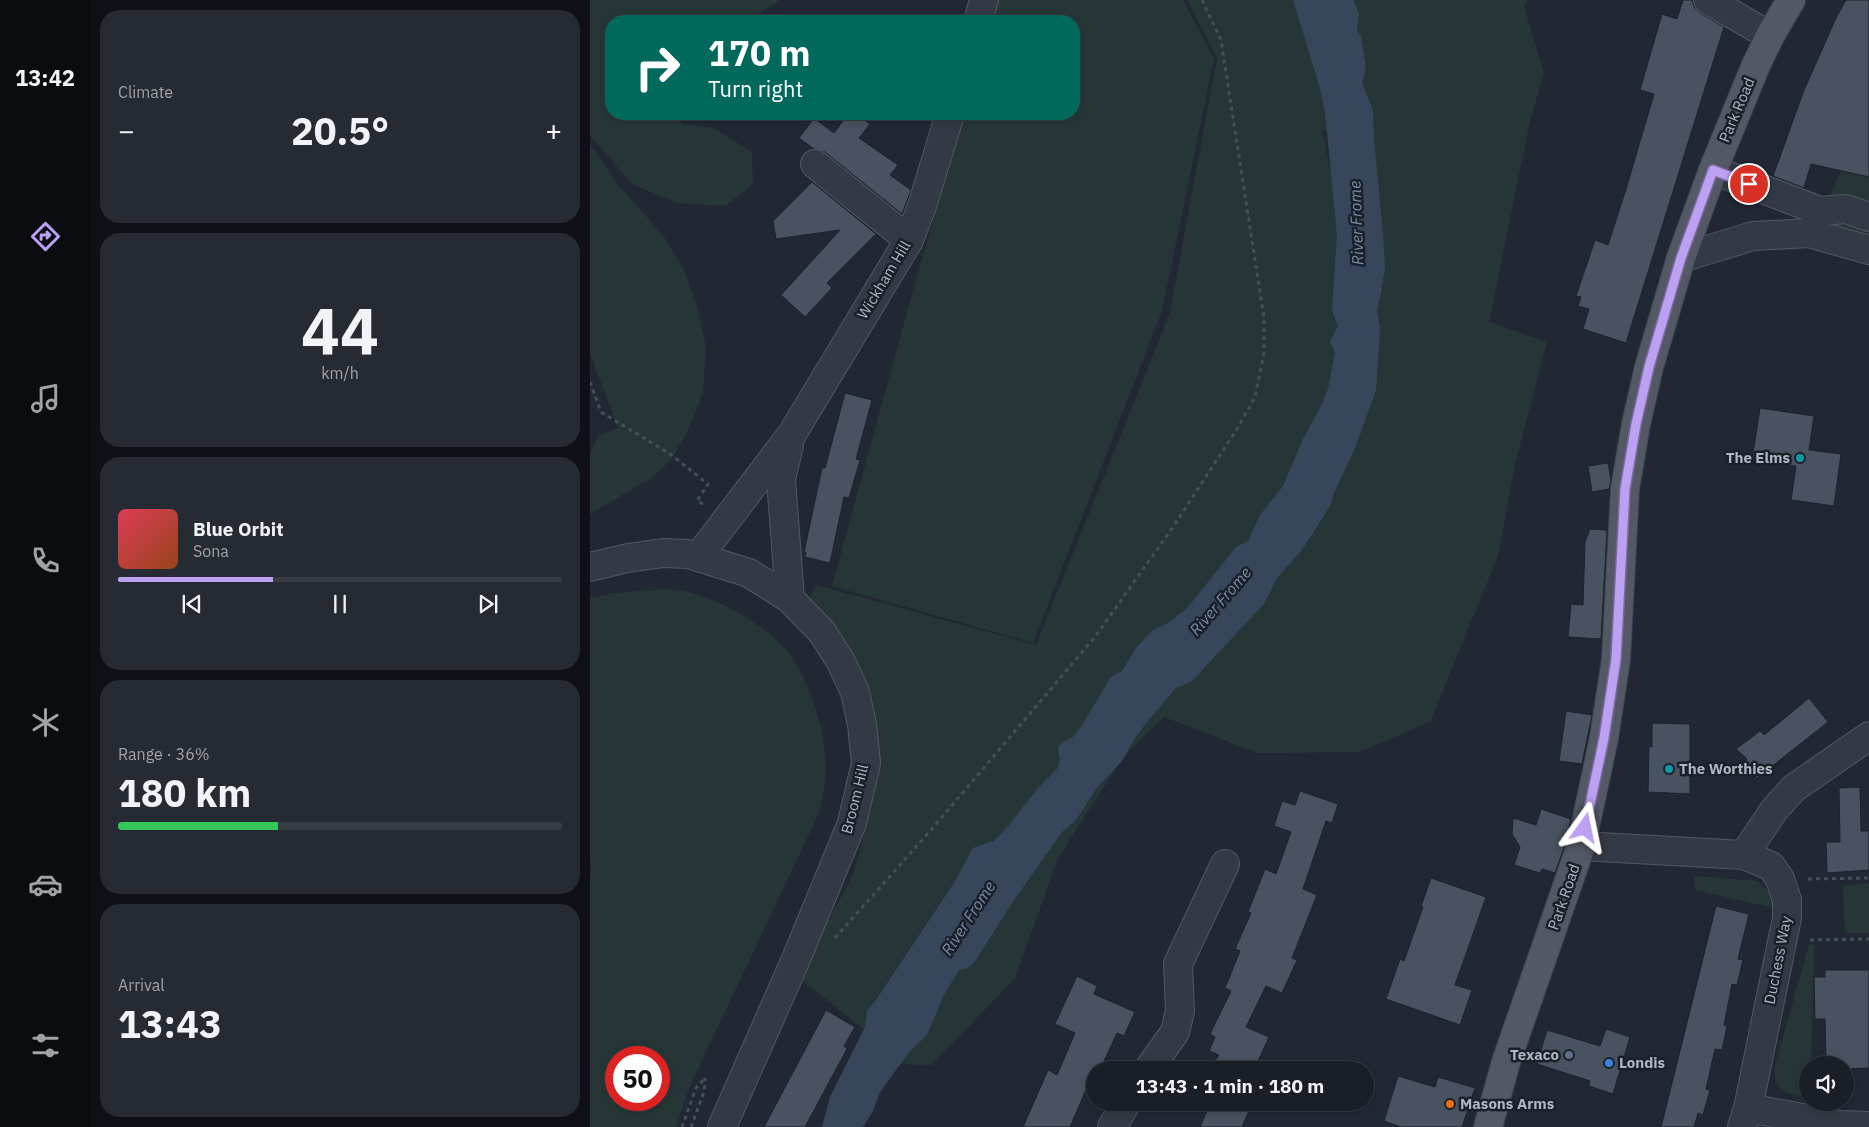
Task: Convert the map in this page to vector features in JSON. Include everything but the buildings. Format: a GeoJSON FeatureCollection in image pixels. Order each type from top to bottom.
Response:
{"type":"FeatureCollection","features":[{"type":"Feature","properties":{"kind":"main road","name":"Park Road"},"geometry":{"type":"LineString","coordinates":[[1488,1127],[1506,1062],[1581,846],[1604,738],[1616,659],[1625,489],[1649,367],[1681,258],[1713,170],[1736,111],[1770,36],[1791,0]]}},
{"type":"Feature","properties":{"kind":"street"},"geometry":{"type":"LineString","coordinates":[[980,15],[984,0]]}},
{"type":"Feature","properties":{"kind":"street"},"geometry":{"type":"LineString","coordinates":[[1708,0],[1770,36]]}},
{"type":"Feature","properties":{"kind":"street","name":"Wickham Hill"},"geometry":{"type":"LineString","coordinates":[[699,556],[792,434],[909,240],[922,206],[948,120]]}},
{"type":"Feature","properties":{"kind":"street"},"geometry":{"type":"LineString","coordinates":[[815,164],[909,240]]}},
{"type":"Feature","properties":{"kind":"street"},"geometry":{"type":"LineString","coordinates":[[1713,170],[1820,211],[1846,209],[1869,216]]}},
{"type":"Feature","properties":{"kind":"street"},"geometry":{"type":"LineString","coordinates":[[1681,258],[1754,236],[1791,234],[1809,234],[1869,250]]}},
{"type":"Feature","properties":{"kind":"street","name":"Wickham Hill"},"geometry":{"type":"LineString","coordinates":[[790,599],[781,479],[792,434]]}},
{"type":"Feature","properties":{"kind":"street","name":"Broom Hill"},"geometry":{"type":"LineString","coordinates":[[590,567],[628,558],[663,553],[699,556],[749,573],[790,599],[822,632],[841,662],[854,692],[862,725],[866,763],[852,823],[796,958],[722,1127]]}},
{"type":"Feature","properties":{"kind":"street"},"geometry":{"type":"LineString","coordinates":[[1744,855],[1774,810],[1794,788],[1869,736]]}},
{"type":"Feature","properties":{"kind":"street","name":"Duchess Way"},"geometry":{"type":"LineString","coordinates":[[1581,846],[1744,855],[1771,866],[1780,879],[1788,900],[1787,918],[1745,1118]]}},
{"type":"Feature","properties":{"kind":"street"},"geometry":{"type":"LineString","coordinates":[[1155,1061],[1176,1032],[1180,1010],[1178,964],[1226,864]]}},
{"type":"Feature","properties":{"kind":"street"},"geometry":{"type":"LineString","coordinates":[[1112,1127],[1122,1111]]}},
{"type":"Feature","properties":{"kind":"street"},"geometry":{"type":"LineString","coordinates":[[1745,1118],[1840,1125],[1869,1122]]}},
{"type":"Feature","properties":{"kind":"path"},"geometry":{"type":"LineString","coordinates":[[832,942],[944,816],[1095,637],[1173,527],[1237,429],[1255,397],[1264,354],[1264,318],[1221,40],[1202,0]]}},
{"type":"Feature","properties":{"kind":"path"},"geometry":{"type":"LineString","coordinates":[[590,382],[601,412],[670,454],[708,484]]}},
{"type":"Feature","properties":{"kind":"path"},"geometry":{"type":"LineString","coordinates":[[1780,879],[1869,878]]}},
{"type":"Feature","properties":{"kind":"path"},"geometry":{"type":"LineString","coordinates":[[1783,940],[1869,939]]}},
{"type":"Feature","properties":{"kind":"path"},"geometry":{"type":"LineString","coordinates":[[682,1127],[696,1088],[705,1078],[704,1092],[691,1127]]}},
{"type":"Feature","properties":{"kind":"shaded area"},"geometry":{"type":"Polygon","coordinates":[[[590,0],[780,0],[756,15],[605,15],[605,120],[680,120],[682,124],[714,128],[752,152],[753,184],[725,206],[678,203],[632,184],[590,135],[590,0]]]}},
{"type":"Feature","properties":{"kind":"shaded area"},"geometry":{"type":"Polygon","coordinates":[[[996,0],[1183,0],[1214,58],[1162,311],[1033,643],[832,586],[914,287],[962,120],[1080,120],[1080,15],[992,15],[996,0]]]}},
{"type":"Feature","properties":{"kind":"shaded area"},"geometry":{"type":"Polygon","coordinates":[[[1187,0],[1527,0],[1524,7],[1544,73],[1530,121],[1489,322],[1547,342],[1515,464],[1498,556],[1430,722],[1359,752],[1258,753],[1164,717],[1124,756],[1058,858],[1015,978],[932,1065],[892,1064],[866,1031],[797,978],[852,877],[870,813],[878,759],[861,670],[842,637],[810,599],[816,585],[1036,645],[1170,313],[1217,58],[1187,0]],[[1322,129],[1331,173],[1349,142],[1322,129]]]}},
{"type":"Feature","properties":{"kind":"shaded area"},"geometry":{"type":"Polygon","coordinates":[[[1869,106],[1869,236],[1817,228],[1822,215],[1869,106]]]}},
{"type":"Feature","properties":{"kind":"shaded area"},"geometry":{"type":"Polygon","coordinates":[[[590,144],[619,186],[663,235],[685,272],[698,310],[706,347],[703,393],[686,435],[669,462],[651,478],[590,514],[590,453],[599,435],[618,428],[590,353],[590,144]]]}},
{"type":"Feature","properties":{"kind":"shaded area"},"geometry":{"type":"Polygon","coordinates":[[[645,590],[676,590],[708,598],[742,615],[774,638],[795,662],[809,689],[822,734],[825,779],[819,813],[689,1088],[676,1127],[590,1127],[590,874],[592,870],[590,861],[590,598],[645,590]]]}},
{"type":"Feature","properties":{"kind":"shaded area"},"geometry":{"type":"Polygon","coordinates":[[[1694,876],[1758,881],[1775,899],[1778,909],[1695,890],[1694,876]]]}},
{"type":"Feature","properties":{"kind":"shaded area"},"geometry":{"type":"Polygon","coordinates":[[[1869,883],[1869,933],[1845,933],[1843,886],[1869,883]]]}},
{"type":"Feature","properties":{"kind":"shaded area"},"geometry":{"type":"Polygon","coordinates":[[[1809,945],[1814,945],[1811,1056],[1799,1056],[1799,1096],[1787,1092],[1778,1085],[1775,1065],[1809,945]]]}},
{"type":"Feature","properties":{"kind":"water","name":"River Frome"},"geometry":{"type":"Polygon","coordinates":[[[1293,0],[1353,0],[1359,13],[1357,31],[1361,35],[1366,68],[1362,83],[1373,110],[1385,267],[1377,309],[1380,329],[1376,390],[1356,446],[1333,495],[1331,504],[1301,551],[1277,578],[1264,604],[1191,682],[1176,688],[1135,738],[1122,761],[1096,789],[1076,820],[1062,832],[1012,903],[974,963],[967,968],[959,970],[944,995],[927,1035],[910,1051],[880,1092],[873,1111],[863,1127],[822,1127],[830,1097],[865,1027],[867,1011],[954,883],[973,848],[994,841],[1038,788],[1057,769],[1060,761],[1058,747],[1064,741],[1073,737],[1081,727],[1111,677],[1122,671],[1135,649],[1153,630],[1170,622],[1188,607],[1236,547],[1248,541],[1260,515],[1283,486],[1303,439],[1322,404],[1328,389],[1335,352],[1330,342],[1338,326],[1332,311],[1337,236],[1325,112],[1319,85],[1293,0]]]}},
{"type":"Feature","properties":{"kind":"place","name":"The Elms"},"geometry":{"type":"Point","coordinates":[1800,458]}},
{"type":"Feature","properties":{"kind":"place","name":"The Worthies"},"geometry":{"type":"Point","coordinates":[1669,769]}},
{"type":"Feature","properties":{"kind":"place","name":"Texaco"},"geometry":{"type":"Point","coordinates":[1569,1055]}},
{"type":"Feature","properties":{"kind":"place","name":"Londis"},"geometry":{"type":"Point","coordinates":[1609,1063]}},
{"type":"Feature","properties":{"kind":"place","name":"Masons Arms"},"geometry":{"type":"Point","coordinates":[1450,1104]}},
{"type":"Feature","properties":{"kind":"route"},"geometry":{"type":"LineString","coordinates":[[1585,828],[1604,738],[1616,659],[1625,489],[1636,424],[1649,367],[1681,258],[1713,170],[1749,184]]}}]}
